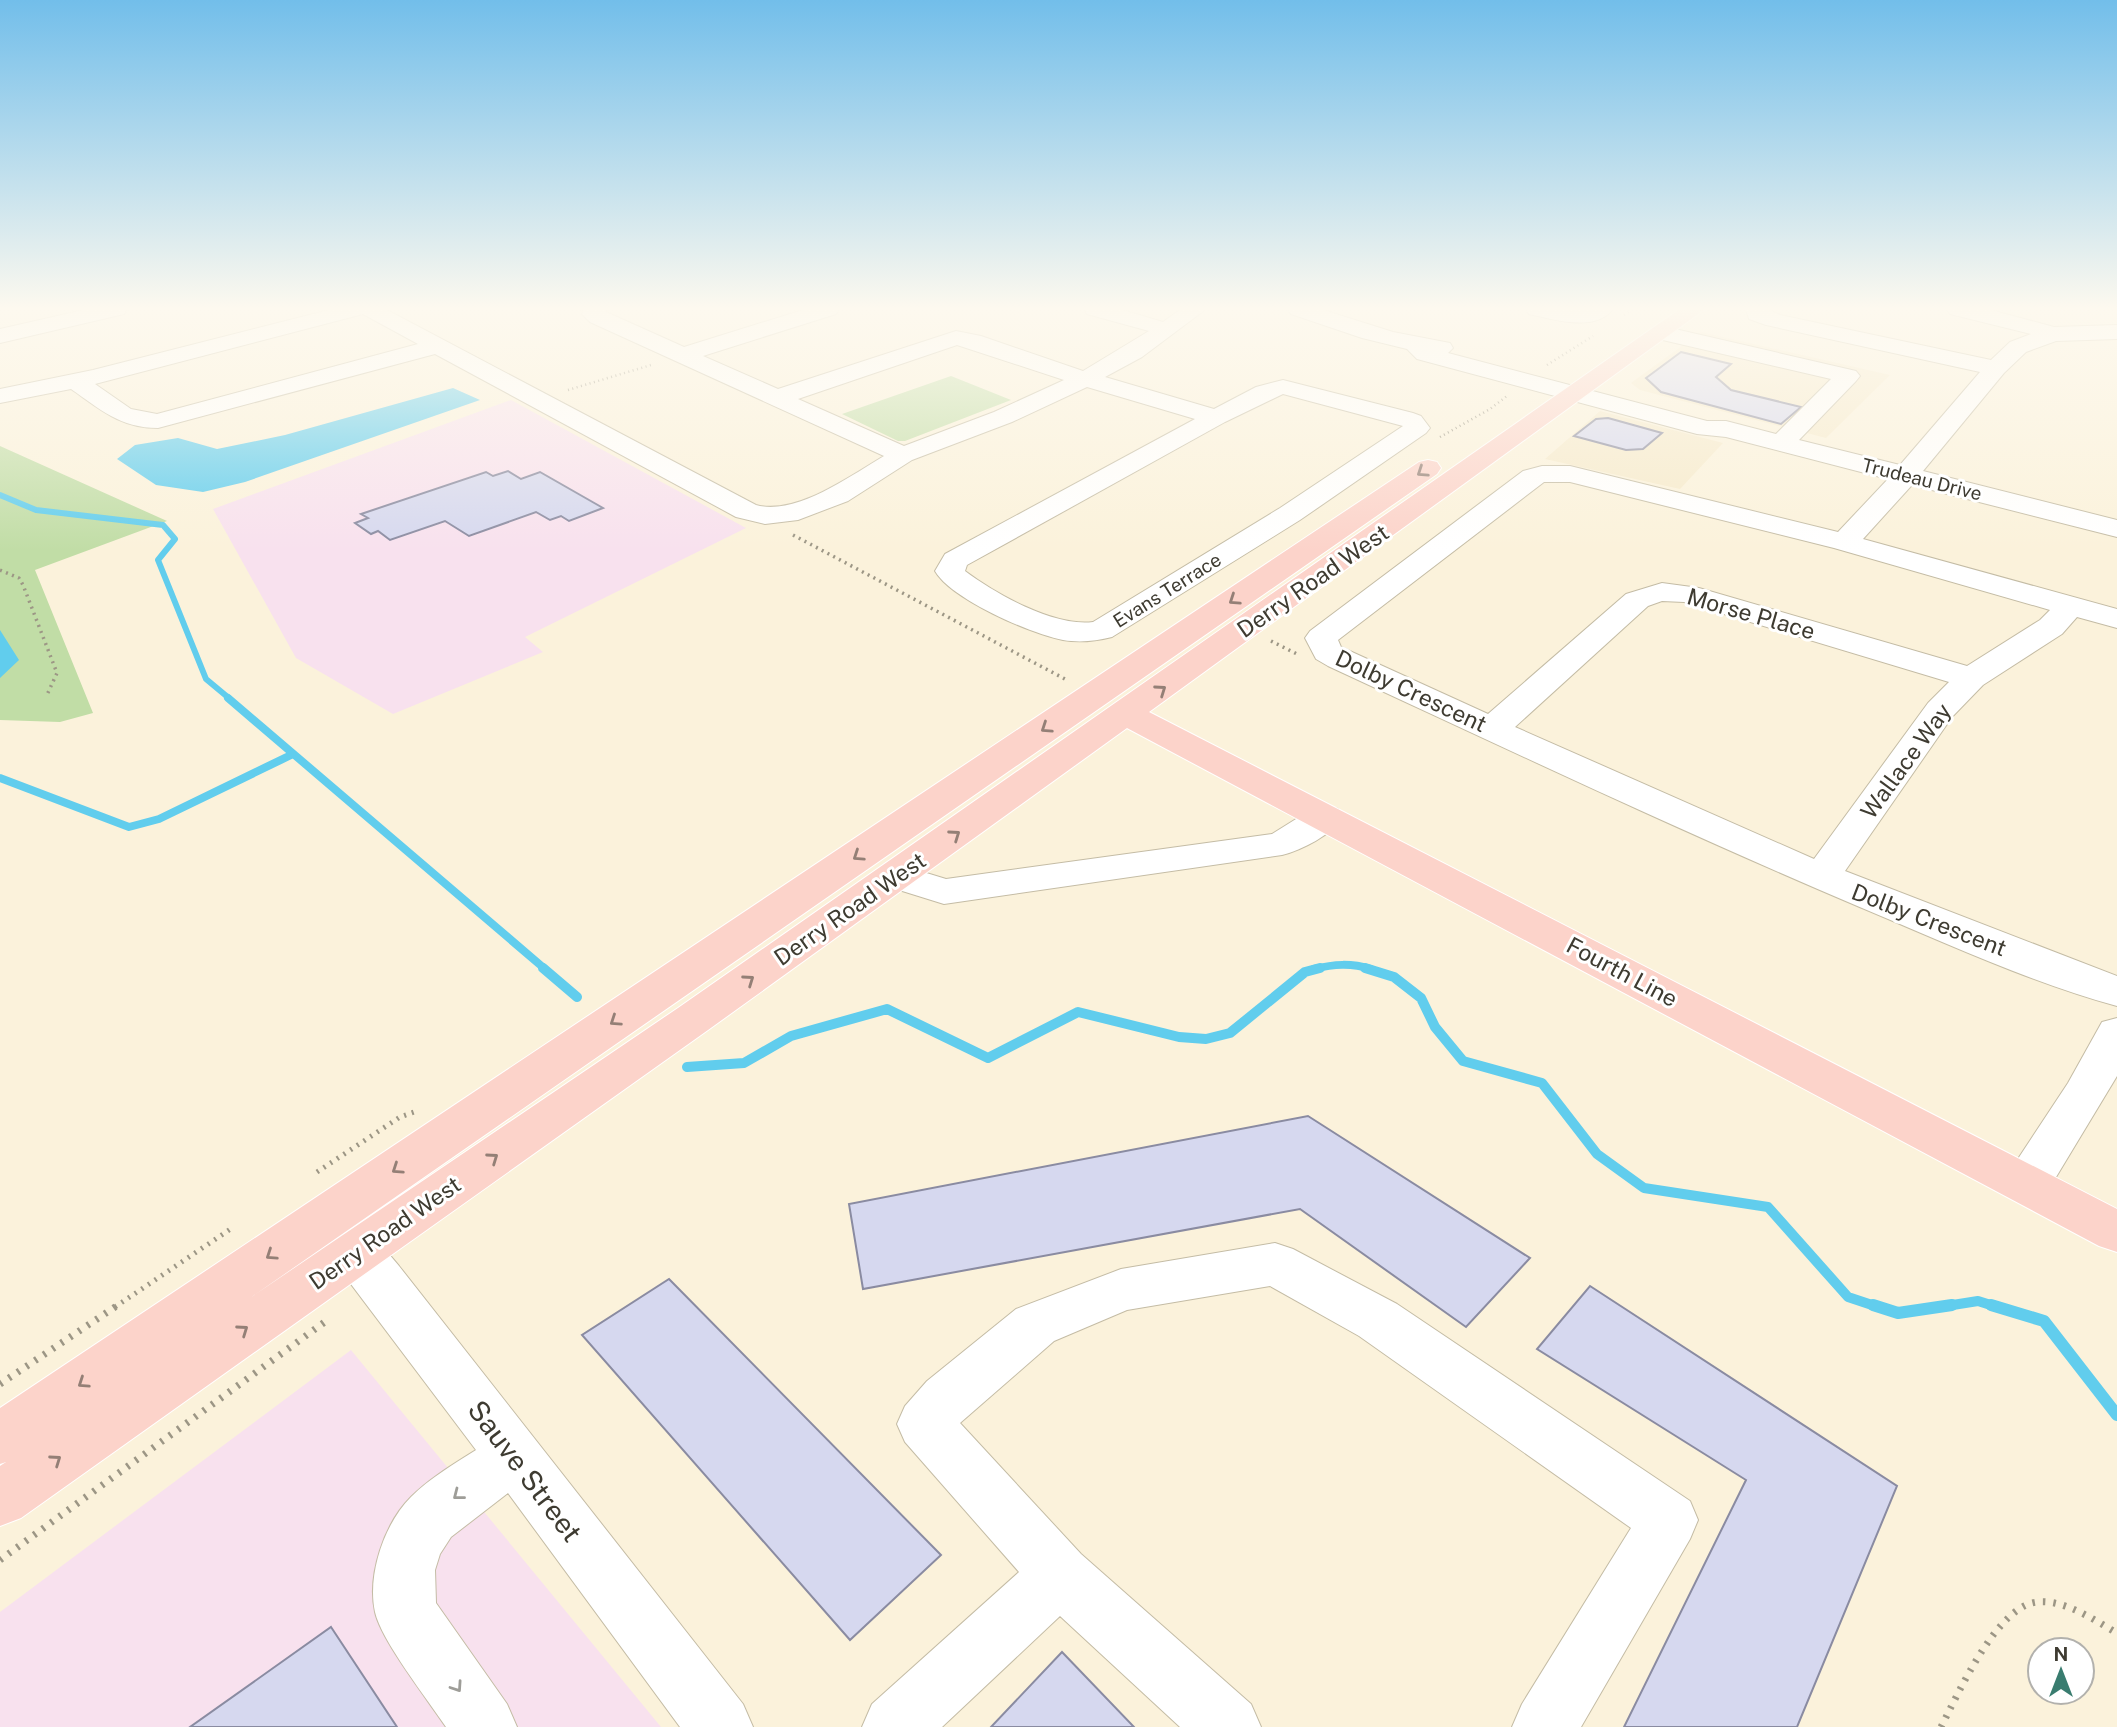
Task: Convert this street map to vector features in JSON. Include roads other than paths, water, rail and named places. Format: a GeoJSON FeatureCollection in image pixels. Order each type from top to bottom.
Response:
{"type":"FeatureCollection","features":[{"type":"Feature","properties":{"kind":"main road","name":"Derry Road West"},"geometry":{"type":"LineString","coordinates":[[0,1439],[1553,390]]}},
{"type":"Feature","properties":{"kind":"main road","name":"Derry Road West"},"geometry":{"type":"LineString","coordinates":[[0,1499],[334,1213],[618,1071],[1127,714],[1554,390]]}},
{"type":"Feature","properties":{"kind":"main road","name":"Fourth Line"},"geometry":{"type":"LineString","coordinates":[[1127,714],[2117,1232]]}},
{"type":"Feature","properties":{"kind":"street"},"geometry":{"type":"LineString","coordinates":[[0,396],[32,390]]}},
{"type":"Feature","properties":{"kind":"street"},"geometry":{"type":"LineString","coordinates":[[87,390],[124,417],[139,421],[158,421],[276,390]]}},
{"type":"Feature","properties":{"kind":"street"},"geometry":{"type":"LineString","coordinates":[[518,390],[746,511],[779,523],[794,513],[838,495],[903,455],[1003,417],[1062,390]]}},
{"type":"Feature","properties":{"kind":"street"},"geometry":{"type":"LineString","coordinates":[[758,390],[903,455]]}},
{"type":"Feature","properties":{"kind":"street"},"geometry":{"type":"LineString","coordinates":[[776,398],[801,390]]}},
{"type":"Feature","properties":{"kind":"street"},"geometry":{"type":"LineString","coordinates":[[1122,390],[1216,417]]}},
{"type":"Feature","properties":{"kind":"street","name":"Evans Terrace"},"geometry":{"type":"LineString","coordinates":[[1273,390],[1216,417],[955,560],[950,571],[954,578],[1049,628],[1077,634],[1101,630],[1290,514],[1417,428],[1412,421],[1404,418],[1299,390]]}},
{"type":"Feature","properties":{"kind":"street","name":"Trudeau Drive"},"geometry":{"type":"LineString","coordinates":[[1583,390],[1706,429],[1726,429],[2117,529]]}},
{"type":"Feature","properties":{"kind":"street"},"geometry":{"type":"LineString","coordinates":[[1781,443],[1835,390]]}},
{"type":"Feature","properties":{"kind":"street"},"geometry":{"type":"LineString","coordinates":[[1844,542],[1877,509],[1977,390]]}},
{"type":"Feature","properties":{"kind":"street","name":"Dolby Crescent"},"geometry":{"type":"LineString","coordinates":[[2117,618],[1844,542],[1570,474],[1542,474],[1532,477],[1321,638],[1327,652],[1339,659],[1867,898],[2117,992]]}},
{"type":"Feature","properties":{"kind":"street","name":"Morse Place"},"geometry":{"type":"LineString","coordinates":[[1492,729],[1637,600],[1648,593],[1659,591],[1688,594],[1971,678]]}},
{"type":"Feature","properties":{"kind":"street","name":"Wallace Way"},"geometry":{"type":"LineString","coordinates":[[1821,877],[1940,710],[1971,678],[2051,627],[2070,606]]}},
{"type":"Feature","properties":{"kind":"street"},"geometry":{"type":"LineString","coordinates":[[897,876],[944,892],[1282,844],[1325,817]]}},
{"type":"Feature","properties":{"kind":"street"},"geometry":{"type":"LineString","coordinates":[[2027,1184],[2086,1092],[2117,1033]]}},
{"type":"Feature","properties":{"kind":"street","name":"Sauve Street"},"geometry":{"type":"LineString","coordinates":[[334,1213],[381,1281],[720,1727]]}},
{"type":"Feature","properties":{"kind":"street"},"geometry":{"type":"LineString","coordinates":[[1228,1727],[1060,1575],[925,1424],[946,1398],[1035,1325],[1121,1290],[1275,1264],[1378,1320],[1669,1520],[1545,1727]]}},
{"type":"Feature","properties":{"kind":"street"},"geometry":{"type":"LineString","coordinates":[[484,1727],[406,1612],[405,1570],[414,1542],[430,1518],[458,1494],[514,1456]]}},
{"type":"Feature","properties":{"kind":"street"},"geometry":{"type":"LineString","coordinates":[[895,1727],[1060,1575]]}},
{"type":"Feature","properties":{"kind":"water"},"geometry":{"type":"Polygon","coordinates":[[[447,390],[457,390],[480,400],[245,482],[203,492],[156,485],[117,459],[135,445],[178,438],[217,449],[285,435],[447,390]]]}},
{"type":"Feature","properties":{"kind":"water"},"geometry":{"type":"Polygon","coordinates":[[[0,630],[19,660],[0,678],[0,630]]]}},
{"type":"Feature","properties":{"kind":"waterway"},"geometry":{"type":"LineString","coordinates":[[0,495],[36,510],[163,525],[175,539],[158,560],[206,679],[230,699]]}},
{"type":"Feature","properties":{"kind":"waterway"},"geometry":{"type":"LineString","coordinates":[[228,698],[545,969]]}},
{"type":"Feature","properties":{"kind":"waterway"},"geometry":{"type":"LineString","coordinates":[[0,778],[129,827],[159,819],[293,754]]}},
{"type":"Feature","properties":{"kind":"waterway"},"geometry":{"type":"LineString","coordinates":[[1314,969],[1343,965],[1371,969]]}},
{"type":"Feature","properties":{"kind":"waterway"},"geometry":{"type":"LineString","coordinates":[[543,968],[577,997]]}},
{"type":"Feature","properties":{"kind":"waterway"},"geometry":{"type":"LineString","coordinates":[[687,1067],[744,1063],[791,1036],[887,1009],[988,1058],[1078,1012],[1179,1037],[1206,1039],[1230,1033],[1305,972],[1320,968]]}},
{"type":"Feature","properties":{"kind":"waterway"},"geometry":{"type":"LineString","coordinates":[[1365,968],[1394,977],[1421,998],[1435,1027],[1463,1061],[1542,1083],[1597,1154],[1644,1188],[1768,1207],[1848,1297],[1878,1307]]}},
{"type":"Feature","properties":{"kind":"waterway"},"geometry":{"type":"LineString","coordinates":[[1940,1307],[1978,1301],[1997,1307]]}},
{"type":"Feature","properties":{"kind":"waterway"},"geometry":{"type":"LineString","coordinates":[[1873,1305],[1898,1313],[1952,1305]]}},
{"type":"Feature","properties":{"kind":"waterway"},"geometry":{"type":"LineString","coordinates":[[1991,1305],[2044,1321],[2117,1415]]}}]}
